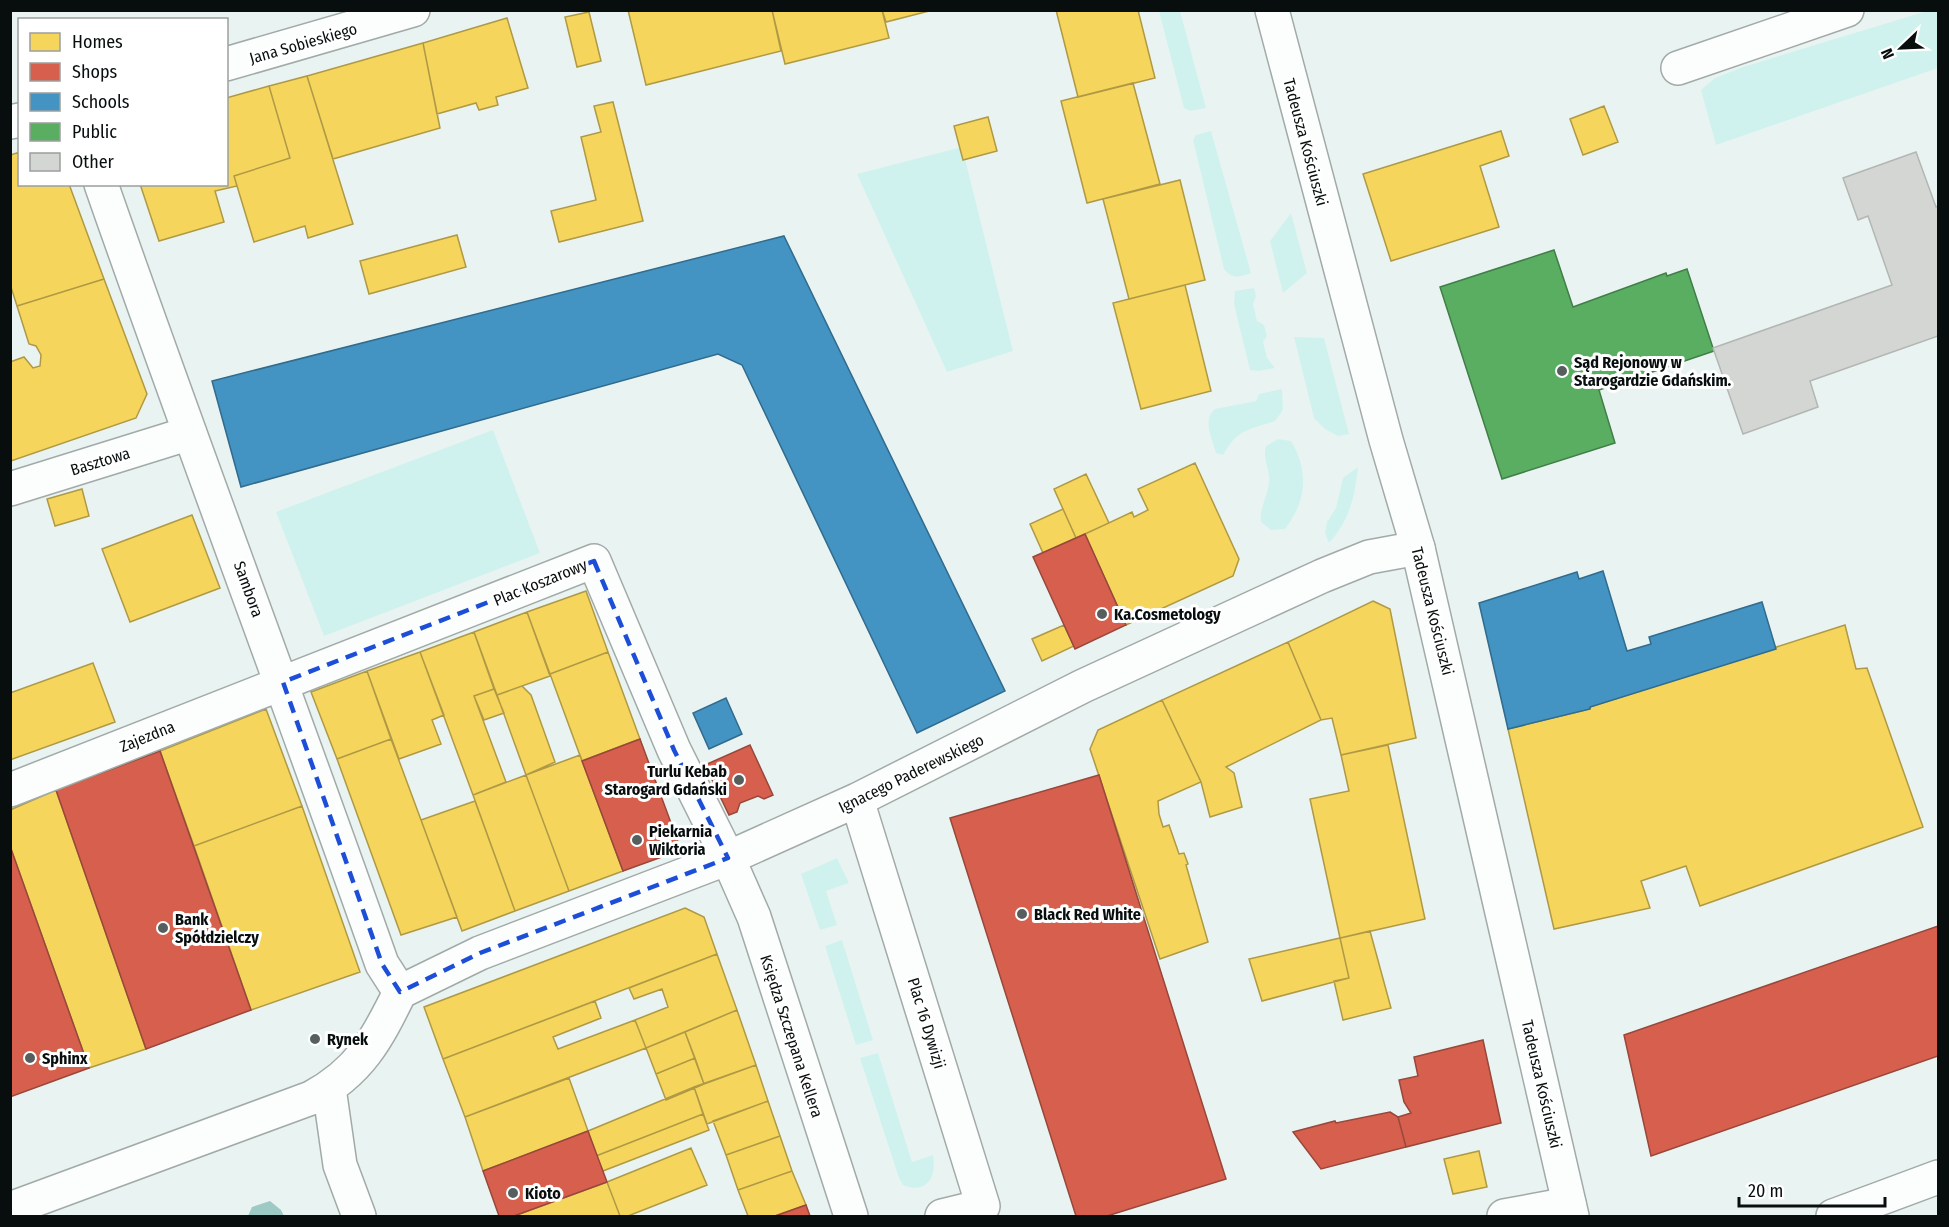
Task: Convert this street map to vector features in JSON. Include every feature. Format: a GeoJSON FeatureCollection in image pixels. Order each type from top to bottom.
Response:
{"type":"FeatureCollection","features":[{"type":"Feature","properties":{"kind":"street","name":"Jana Sobieskiego"},"geometry":{"type":"LineString","coordinates":[[228,63],[413,10]]}},
{"type":"Feature","properties":{"kind":"street","name":"Tadeusza Kościuszki"},"geometry":{"type":"LineString","coordinates":[[1272,10],[1386,440],[1418,548],[1570,1210]]}},
{"type":"Feature","properties":{"kind":"street"},"geometry":{"type":"LineString","coordinates":[[1678,68],[1847,10]]}},
{"type":"Feature","properties":{"kind":"street","name":"Sambora"},"geometry":{"type":"LineString","coordinates":[[102,186],[190,433],[283,682],[382,964],[400,992]]}},
{"type":"Feature","properties":{"kind":"street","name":"Basztowa"},"geometry":{"type":"LineString","coordinates":[[10,489],[190,433]]}},
{"type":"Feature","properties":{"kind":"street","name":"Ignacego Paderewskiego"},"geometry":{"type":"LineString","coordinates":[[400,992],[480,953],[728,858],[857,800],[1083,686],[1322,576],[1369,557],[1418,548]]}},
{"type":"Feature","properties":{"kind":"street","name":"Plac Koszarowy"},"geometry":{"type":"LineString","coordinates":[[283,682],[594,561],[674,750],[728,858]]}},
{"type":"Feature","properties":{"kind":"street","name":"Zajezdna"},"geometry":{"type":"LineString","coordinates":[[10,790],[283,682]]}},
{"type":"Feature","properties":{"kind":"street","name":"Plac 16 Dywizji"},"geometry":{"type":"LineString","coordinates":[[857,800],[982,1206],[942,1216]]}},
{"type":"Feature","properties":{"kind":"street","name":"Księdza Szczepana Kellera"},"geometry":{"type":"LineString","coordinates":[[728,858],[754,917],[850,1216]]}},
{"type":"Feature","properties":{"kind":"street"},"geometry":{"type":"LineString","coordinates":[[10,1209],[311,1098],[329,1088],[371,1049],[400,992]]}},
{"type":"Feature","properties":{"kind":"street"},"geometry":{"type":"LineString","coordinates":[[329,1088],[339,1165],[359,1216]]}},
{"type":"Feature","properties":{"kind":"street"},"geometry":{"type":"LineString","coordinates":[[1833,1216],[1938,1177]]}},
{"type":"Feature","properties":{"kind":"street"},"geometry":{"type":"LineString","coordinates":[[1504,1216],[1570,1210]]}},
{"type":"Feature","properties":{"kind":"highlighted area"},"geometry":{"type":"Polygon","coordinates":[[[594,561],[674,750],[728,858],[480,953],[400,992],[382,964],[283,682],[594,561]]]}},
{"type":"Feature","properties":{"kind":"shaded area"},"geometry":{"type":"Polygon","coordinates":[[[1159,11],[1180,11],[1206,108],[1190,111],[1184,108],[1159,11]]]}},
{"type":"Feature","properties":{"kind":"shaded area"},"geometry":{"type":"Polygon","coordinates":[[[1927,11],[1938,11],[1938,68],[1716,145],[1701,90],[1715,78],[1743,67],[1927,11]]]}},
{"type":"Feature","properties":{"kind":"shaded area"},"geometry":{"type":"Polygon","coordinates":[[[1211,131],[1251,273],[1240,276],[1230,275],[1224,269],[1193,140],[1196,135],[1211,131]]]}},
{"type":"Feature","properties":{"kind":"shaded area"},"geometry":{"type":"Polygon","coordinates":[[[962,147],[1013,351],[947,372],[857,174],[962,147]]]}},
{"type":"Feature","properties":{"kind":"shaded area"},"geometry":{"type":"Polygon","coordinates":[[[1291,213],[1307,273],[1283,293],[1270,241],[1291,213]]]}},
{"type":"Feature","properties":{"kind":"shaded area"},"geometry":{"type":"Polygon","coordinates":[[[1254,288],[1256,296],[1253,304],[1257,321],[1264,325],[1267,336],[1263,342],[1267,358],[1275,368],[1259,371],[1250,370],[1234,304],[1235,291],[1254,288]]]}},
{"type":"Feature","properties":{"kind":"shaded area"},"geometry":{"type":"Polygon","coordinates":[[[1294,337],[1324,338],[1349,434],[1338,436],[1325,429],[1314,418],[1294,337]]]}},
{"type":"Feature","properties":{"kind":"shaded area"},"geometry":{"type":"Polygon","coordinates":[[[1282,389],[1283,410],[1275,421],[1244,432],[1234,440],[1223,455],[1216,453],[1209,424],[1211,413],[1215,409],[1256,401],[1259,394],[1282,389]]]}},
{"type":"Feature","properties":{"kind":"shaded area"},"geometry":{"type":"Polygon","coordinates":[[[493,430],[540,553],[324,636],[276,512],[493,430]]]}},
{"type":"Feature","properties":{"kind":"shaded area"},"geometry":{"type":"Polygon","coordinates":[[[1278,439],[1291,441],[1297,452],[1301,463],[1303,486],[1298,508],[1285,529],[1271,530],[1261,522],[1269,481],[1265,450],[1266,446],[1278,439]]]}},
{"type":"Feature","properties":{"kind":"shaded area"},"geometry":{"type":"Polygon","coordinates":[[[1358,467],[1350,508],[1342,526],[1329,543],[1325,533],[1327,522],[1336,508],[1343,478],[1358,467]]]}},
{"type":"Feature","properties":{"kind":"shaded area"},"geometry":{"type":"Polygon","coordinates":[[[837,858],[849,883],[826,891],[837,925],[820,930],[801,874],[837,858]]]}},
{"type":"Feature","properties":{"kind":"shaded area"},"geometry":{"type":"Polygon","coordinates":[[[842,940],[873,1040],[856,1045],[825,946],[842,940]]]}},
{"type":"Feature","properties":{"kind":"shaded area"},"geometry":{"type":"Polygon","coordinates":[[[878,1053],[912,1162],[933,1155],[932,1177],[924,1186],[918,1188],[903,1185],[899,1178],[860,1058],[878,1053]]]}},
{"type":"Feature","properties":{"kind":"shaded area"},"geometry":{"type":"Polygon","coordinates":[[[270,1201],[281,1210],[284,1216],[248,1216],[252,1207],[270,1201]]]}},
{"type":"Feature","properties":{"kind":"building: Homes"},"geometry":{"type":"Polygon","coordinates":[[[628,10],[772,10],[781,51],[646,85],[628,10]]]}},
{"type":"Feature","properties":{"kind":"building: Homes"},"geometry":{"type":"Polygon","coordinates":[[[772,10],[882,10],[889,38],[785,64],[772,10]]]}},
{"type":"Feature","properties":{"kind":"building: Homes"},"geometry":{"type":"Polygon","coordinates":[[[882,10],[933,10],[886,22],[882,10]]]}},
{"type":"Feature","properties":{"kind":"building: Homes"},"geometry":{"type":"Polygon","coordinates":[[[1056,10],[1138,10],[1155,78],[1078,97],[1056,10]]]}},
{"type":"Feature","properties":{"kind":"building: Homes"},"geometry":{"type":"Polygon","coordinates":[[[589,12],[601,61],[577,67],[565,17],[589,12]]]}},
{"type":"Feature","properties":{"kind":"building: Homes"},"geometry":{"type":"Polygon","coordinates":[[[507,18],[528,88],[496,97],[498,105],[479,110],[476,103],[437,114],[423,43],[507,18]]]}},
{"type":"Feature","properties":{"kind":"building: Homes"},"geometry":{"type":"Polygon","coordinates":[[[423,43],[440,128],[333,159],[307,76],[423,43]]]}},
{"type":"Feature","properties":{"kind":"building: Homes"},"geometry":{"type":"Polygon","coordinates":[[[307,76],[353,224],[308,238],[305,226],[254,242],[234,176],[290,158],[269,86],[307,76]]]}},
{"type":"Feature","properties":{"kind":"building: Homes"},"geometry":{"type":"Polygon","coordinates":[[[1133,83],[1160,184],[1087,203],[1061,101],[1133,83]]]}},
{"type":"Feature","properties":{"kind":"building: Homes"},"geometry":{"type":"Polygon","coordinates":[[[269,86],[290,158],[234,176],[237,186],[215,191],[224,222],[159,241],[141,186],[228,186],[228,97],[269,86]]]}},
{"type":"Feature","properties":{"kind":"building: Homes"},"geometry":{"type":"Polygon","coordinates":[[[613,102],[643,221],[559,242],[551,211],[596,200],[581,137],[601,132],[594,106],[613,102]]]}},
{"type":"Feature","properties":{"kind":"building: Homes"},"geometry":{"type":"Polygon","coordinates":[[[1604,106],[1618,142],[1583,155],[1570,119],[1604,106]]]}},
{"type":"Feature","properties":{"kind":"building: Homes"},"geometry":{"type":"Polygon","coordinates":[[[988,117],[997,151],[963,160],[954,126],[988,117]]]}},
{"type":"Feature","properties":{"kind":"building: Homes"},"geometry":{"type":"Polygon","coordinates":[[[1501,131],[1509,156],[1480,166],[1499,227],[1391,261],[1363,174],[1501,131]]]}},
{"type":"Feature","properties":{"kind":"building: Homes"},"geometry":{"type":"Polygon","coordinates":[[[18,153],[18,186],[70,186],[104,279],[17,306],[10,284],[10,155],[18,153]]]}},
{"type":"Feature","properties":{"kind":"building: Homes"},"geometry":{"type":"Polygon","coordinates":[[[1180,180],[1205,280],[1129,299],[1103,199],[1180,180]]]}},
{"type":"Feature","properties":{"kind":"building: Homes"},"geometry":{"type":"Polygon","coordinates":[[[457,235],[466,267],[369,294],[360,261],[457,235]]]}},
{"type":"Feature","properties":{"kind":"building: Homes"},"geometry":{"type":"Polygon","coordinates":[[[104,279],[147,394],[136,418],[11,461],[10,362],[24,357],[33,368],[40,366],[41,355],[36,346],[29,344],[17,306],[104,279]]]}},
{"type":"Feature","properties":{"kind":"building: Homes"},"geometry":{"type":"Polygon","coordinates":[[[1185,285],[1211,391],[1141,409],[1113,303],[1185,285]]]}},
{"type":"Feature","properties":{"kind":"building: Homes"},"geometry":{"type":"Polygon","coordinates":[[[1195,463],[1239,559],[1233,576],[1126,625],[1085,534],[1132,512],[1134,517],[1148,510],[1138,489],[1195,463]]]}},
{"type":"Feature","properties":{"kind":"building: Homes"},"geometry":{"type":"Polygon","coordinates":[[[1086,474],[1109,523],[1076,538],[1054,489],[1086,474]]]}},
{"type":"Feature","properties":{"kind":"building: Homes"},"geometry":{"type":"Polygon","coordinates":[[[82,489],[89,516],[55,526],[47,499],[82,489]]]}},
{"type":"Feature","properties":{"kind":"building: Homes"},"geometry":{"type":"Polygon","coordinates":[[[1063,509],[1076,538],[1043,553],[1030,524],[1063,509]]]}},
{"type":"Feature","properties":{"kind":"building: Homes"},"geometry":{"type":"Polygon","coordinates":[[[192,515],[220,588],[130,622],[102,549],[192,515]]]}},
{"type":"Feature","properties":{"kind":"building: Homes"},"geometry":{"type":"Polygon","coordinates":[[[586,591],[608,652],[550,674],[527,612],[586,591]]]}},
{"type":"Feature","properties":{"kind":"building: Homes"},"geometry":{"type":"Polygon","coordinates":[[[1373,601],[1390,609],[1416,738],[1341,755],[1332,718],[1321,720],[1288,642],[1373,601]]]}},
{"type":"Feature","properties":{"kind":"building: Homes"},"geometry":{"type":"Polygon","coordinates":[[[527,612],[550,676],[497,695],[474,632],[527,612]]]}},
{"type":"Feature","properties":{"kind":"building: Homes"},"geometry":{"type":"Polygon","coordinates":[[[1064,625],[1074,646],[1042,661],[1032,639],[1064,625]]]}},
{"type":"Feature","properties":{"kind":"building: Homes"},"geometry":{"type":"Polygon","coordinates":[[[1845,625],[1856,669],[1867,668],[1923,827],[1700,906],[1686,866],[1641,881],[1650,908],[1554,929],[1508,729],[1590,709],[1590,707],[1845,625]]]}},
{"type":"Feature","properties":{"kind":"building: Homes"},"geometry":{"type":"Polygon","coordinates":[[[474,632],[494,689],[474,696],[506,782],[473,795],[420,652],[474,632]]]}},
{"type":"Feature","properties":{"kind":"building: Homes"},"geometry":{"type":"Polygon","coordinates":[[[1288,642],[1321,720],[1226,767],[1234,773],[1242,807],[1210,817],[1201,782],[1162,700],[1288,642]]]}},
{"type":"Feature","properties":{"kind":"building: Homes"},"geometry":{"type":"Polygon","coordinates":[[[420,652],[444,715],[432,720],[441,744],[399,759],[367,671],[420,652]]]}},
{"type":"Feature","properties":{"kind":"building: Homes"},"geometry":{"type":"Polygon","coordinates":[[[608,652],[640,739],[582,761],[550,674],[608,652]]]}},
{"type":"Feature","properties":{"kind":"building: Homes"},"geometry":{"type":"Polygon","coordinates":[[[93,663],[115,722],[10,760],[10,693],[93,663]]]}},
{"type":"Feature","properties":{"kind":"building: Homes"},"geometry":{"type":"Polygon","coordinates":[[[367,671],[391,739],[337,759],[311,692],[367,671]]]}},
{"type":"Feature","properties":{"kind":"building: Homes"},"geometry":{"type":"Polygon","coordinates":[[[522,686],[531,695],[555,762],[526,775],[497,695],[522,686]]]}},
{"type":"Feature","properties":{"kind":"building: Homes"},"geometry":{"type":"Polygon","coordinates":[[[494,689],[504,713],[484,720],[474,696],[494,689]]]}},
{"type":"Feature","properties":{"kind":"building: Homes"},"geometry":{"type":"Polygon","coordinates":[[[1162,700],[1201,782],[1158,801],[1159,814],[1163,827],[1169,825],[1179,854],[1184,853],[1208,942],[1160,959],[1090,749],[1098,730],[1162,700]]]}},
{"type":"Feature","properties":{"kind":"building: Homes"},"geometry":{"type":"Polygon","coordinates":[[[266,709],[302,806],[194,846],[160,751],[266,709]]]}},
{"type":"Feature","properties":{"kind":"building: Homes"},"geometry":{"type":"Polygon","coordinates":[[[391,739],[457,917],[401,935],[337,759],[391,739]]]}},
{"type":"Feature","properties":{"kind":"building: Homes"},"geometry":{"type":"Polygon","coordinates":[[[1388,745],[1425,919],[1340,938],[1310,799],[1349,791],[1341,755],[1388,745]]]}},
{"type":"Feature","properties":{"kind":"building: Homes"},"geometry":{"type":"Polygon","coordinates":[[[580,755],[623,871],[569,891],[526,775],[580,755]]]}},
{"type":"Feature","properties":{"kind":"building: Homes"},"geometry":{"type":"Polygon","coordinates":[[[526,775],[569,891],[515,911],[473,795],[526,775]]]}},
{"type":"Feature","properties":{"kind":"building: Homes"},"geometry":{"type":"Polygon","coordinates":[[[56,790],[146,1049],[89,1068],[10,846],[10,810],[56,790]]]}},
{"type":"Feature","properties":{"kind":"building: Homes"},"geometry":{"type":"Polygon","coordinates":[[[475,801],[515,911],[462,931],[421,820],[475,801]]]}},
{"type":"Feature","properties":{"kind":"building: Homes"},"geometry":{"type":"Polygon","coordinates":[[[302,806],[360,972],[251,1010],[194,846],[302,806]]]}},
{"type":"Feature","properties":{"kind":"building: Homes"},"geometry":{"type":"Polygon","coordinates":[[[685,908],[704,917],[717,954],[443,1059],[424,1007],[685,908]]]}},
{"type":"Feature","properties":{"kind":"building: Homes"},"geometry":{"type":"Polygon","coordinates":[[[1370,931],[1391,1008],[1343,1020],[1334,981],[1349,978],[1340,938],[1370,931]]]}},
{"type":"Feature","properties":{"kind":"building: Homes"},"geometry":{"type":"Polygon","coordinates":[[[1340,938],[1349,978],[1262,1001],[1249,959],[1340,938]]]}},
{"type":"Feature","properties":{"kind":"building: Homes"},"geometry":{"type":"Polygon","coordinates":[[[717,954],[737,1010],[646,1048],[635,1020],[668,1007],[662,989],[634,999],[629,988],[717,954]]]}},
{"type":"Feature","properties":{"kind":"building: Homes"},"geometry":{"type":"Polygon","coordinates":[[[595,1001],[601,1018],[553,1037],[558,1049],[635,1020],[646,1048],[465,1117],[443,1059],[595,1001]]]}},
{"type":"Feature","properties":{"kind":"building: Homes"},"geometry":{"type":"Polygon","coordinates":[[[737,1010],[756,1065],[704,1084],[685,1032],[737,1010]]]}},
{"type":"Feature","properties":{"kind":"building: Homes"},"geometry":{"type":"Polygon","coordinates":[[[685,1032],[695,1058],[656,1074],[646,1048],[685,1032]]]}},
{"type":"Feature","properties":{"kind":"building: Homes"},"geometry":{"type":"Polygon","coordinates":[[[695,1058],[704,1084],[666,1100],[656,1074],[695,1058]]]}},
{"type":"Feature","properties":{"kind":"building: Homes"},"geometry":{"type":"Polygon","coordinates":[[[756,1065],[768,1101],[707,1124],[694,1087],[756,1065]]]}},
{"type":"Feature","properties":{"kind":"building: Homes"},"geometry":{"type":"Polygon","coordinates":[[[569,1078],[588,1131],[483,1171],[465,1117],[569,1078]]]}},
{"type":"Feature","properties":{"kind":"building: Homes"},"geometry":{"type":"Polygon","coordinates":[[[694,1087],[703,1114],[596,1156],[588,1131],[694,1087]]]}},
{"type":"Feature","properties":{"kind":"building: Homes"},"geometry":{"type":"Polygon","coordinates":[[[768,1101],[780,1136],[726,1155],[713,1121],[768,1101]]]}},
{"type":"Feature","properties":{"kind":"building: Homes"},"geometry":{"type":"Polygon","coordinates":[[[703,1114],[709,1130],[603,1171],[596,1156],[703,1114]]]}},
{"type":"Feature","properties":{"kind":"building: Homes"},"geometry":{"type":"Polygon","coordinates":[[[780,1136],[792,1171],[738,1190],[726,1155],[780,1136]]]}},
{"type":"Feature","properties":{"kind":"building: Homes"},"geometry":{"type":"Polygon","coordinates":[[[691,1148],[707,1185],[628,1216],[620,1216],[607,1182],[691,1148]]]}},
{"type":"Feature","properties":{"kind":"building: Homes"},"geometry":{"type":"Polygon","coordinates":[[[1479,1151],[1487,1187],[1453,1194],[1444,1159],[1479,1151]]]}},
{"type":"Feature","properties":{"kind":"building: Homes"},"geometry":{"type":"Polygon","coordinates":[[[792,1171],[806,1205],[775,1216],[748,1216],[738,1190],[792,1171]]]}},
{"type":"Feature","properties":{"kind":"building: Homes"},"geometry":{"type":"Polygon","coordinates":[[[607,1182],[620,1216],[514,1216],[607,1182]]]}},
{"type":"Feature","properties":{"kind":"building: Shops"},"geometry":{"type":"Polygon","coordinates":[[[1085,534],[1126,625],[1075,649],[1033,557],[1085,534]]]}},
{"type":"Feature","properties":{"kind":"building: Shops"},"geometry":{"type":"Polygon","coordinates":[[[640,739],[681,850],[623,871],[582,761],[640,739]]]}},
{"type":"Feature","properties":{"kind":"building: Shops","name":"Turlu Kebab Starogard Gdański"},"geometry":{"type":"Polygon","coordinates":[[[750,745],[773,795],[764,799],[758,796],[740,803],[737,812],[729,815],[705,765],[750,745]]]}},
{"type":"Feature","properties":{"kind":"building: Shops","name":"Bank Spółdzielczy"},"geometry":{"type":"Polygon","coordinates":[[[160,751],[251,1010],[146,1049],[56,790],[160,751]]]}},
{"type":"Feature","properties":{"kind":"building: Shops"},"geometry":{"type":"Polygon","coordinates":[[[1099,775],[1226,1179],[1107,1216],[1076,1216],[950,818],[1099,775]]]}},
{"type":"Feature","properties":{"kind":"building: Shops"},"geometry":{"type":"Polygon","coordinates":[[[10,846],[89,1068],[10,1097],[10,846]]]}},
{"type":"Feature","properties":{"kind":"building: Shops"},"geometry":{"type":"Polygon","coordinates":[[[1938,926],[1938,1056],[1651,1156],[1624,1035],[1938,926]]]}},
{"type":"Feature","properties":{"kind":"building: Shops"},"geometry":{"type":"Polygon","coordinates":[[[1483,1040],[1501,1123],[1406,1147],[1398,1117],[1411,1113],[1404,1102],[1399,1080],[1418,1076],[1414,1057],[1483,1040]]]}},
{"type":"Feature","properties":{"kind":"building: Shops"},"geometry":{"type":"Polygon","coordinates":[[[1390,1112],[1398,1117],[1406,1147],[1321,1169],[1293,1132],[1335,1121],[1336,1123],[1390,1112]]]}},
{"type":"Feature","properties":{"kind":"building: Shops"},"geometry":{"type":"Polygon","coordinates":[[[588,1131],[607,1182],[514,1216],[499,1216],[483,1171],[588,1131]]]}},
{"type":"Feature","properties":{"kind":"building: Shops"},"geometry":{"type":"Polygon","coordinates":[[[806,1205],[810,1216],[775,1216],[806,1205]]]}},
{"type":"Feature","properties":{"kind":"building: Schools"},"geometry":{"type":"Polygon","coordinates":[[[784,236],[1005,691],[917,733],[742,365],[718,354],[241,487],[212,381],[784,236]]]}},
{"type":"Feature","properties":{"kind":"building: Schools"},"geometry":{"type":"Polygon","coordinates":[[[1603,571],[1627,651],[1651,644],[1649,637],[1762,602],[1776,649],[1590,707],[1590,709],[1508,729],[1479,603],[1577,572],[1579,579],[1603,571]]]}},
{"type":"Feature","properties":{"kind":"building: Schools"},"geometry":{"type":"Polygon","coordinates":[[[726,698],[742,734],[709,749],[693,713],[726,698]]]}},
{"type":"Feature","properties":{"kind":"building: Public","name":"Sąd Rejonowy w Starogardzie Gdańskim."},"geometry":{"type":"Polygon","coordinates":[[[1554,250],[1573,307],[1666,273],[1667,276],[1687,269],[1714,351],[1599,390],[1615,443],[1502,479],[1440,287],[1554,250]]]}},
{"type":"Feature","properties":{"kind":"building: Other"},"geometry":{"type":"Polygon","coordinates":[[[1916,152],[1936,207],[1938,206],[1938,336],[1810,381],[1818,407],[1743,434],[1713,348],[1892,285],[1868,216],[1858,220],[1843,178],[1916,152]]]}},
{"type":"Feature","properties":{"kind":"place","name":"Sąd Rejonowy w Starogardzie Gdańskim."},"geometry":{"type":"Point","coordinates":[1562,371]}},
{"type":"Feature","properties":{"kind":"place","name":"Ka.Cosmetology"},"geometry":{"type":"Point","coordinates":[1102,614]}},
{"type":"Feature","properties":{"kind":"place","name":"Turlu Kebab Starogard Gdański"},"geometry":{"type":"Point","coordinates":[739,780]}},
{"type":"Feature","properties":{"kind":"place","name":"Piekarnia Wiktoria"},"geometry":{"type":"Point","coordinates":[637,840]}},
{"type":"Feature","properties":{"kind":"place","name":"Black Red White"},"geometry":{"type":"Point","coordinates":[1022,914]}},
{"type":"Feature","properties":{"kind":"place","name":"Bank Spółdzielczy"},"geometry":{"type":"Point","coordinates":[163,928]}},
{"type":"Feature","properties":{"kind":"place","name":"Rynek"},"geometry":{"type":"Point","coordinates":[315,1039]}},
{"type":"Feature","properties":{"kind":"place","name":"Sphinx"},"geometry":{"type":"Point","coordinates":[30,1058]}},
{"type":"Feature","properties":{"kind":"place","name":"Kioto"},"geometry":{"type":"Point","coordinates":[513,1193]}}]}
